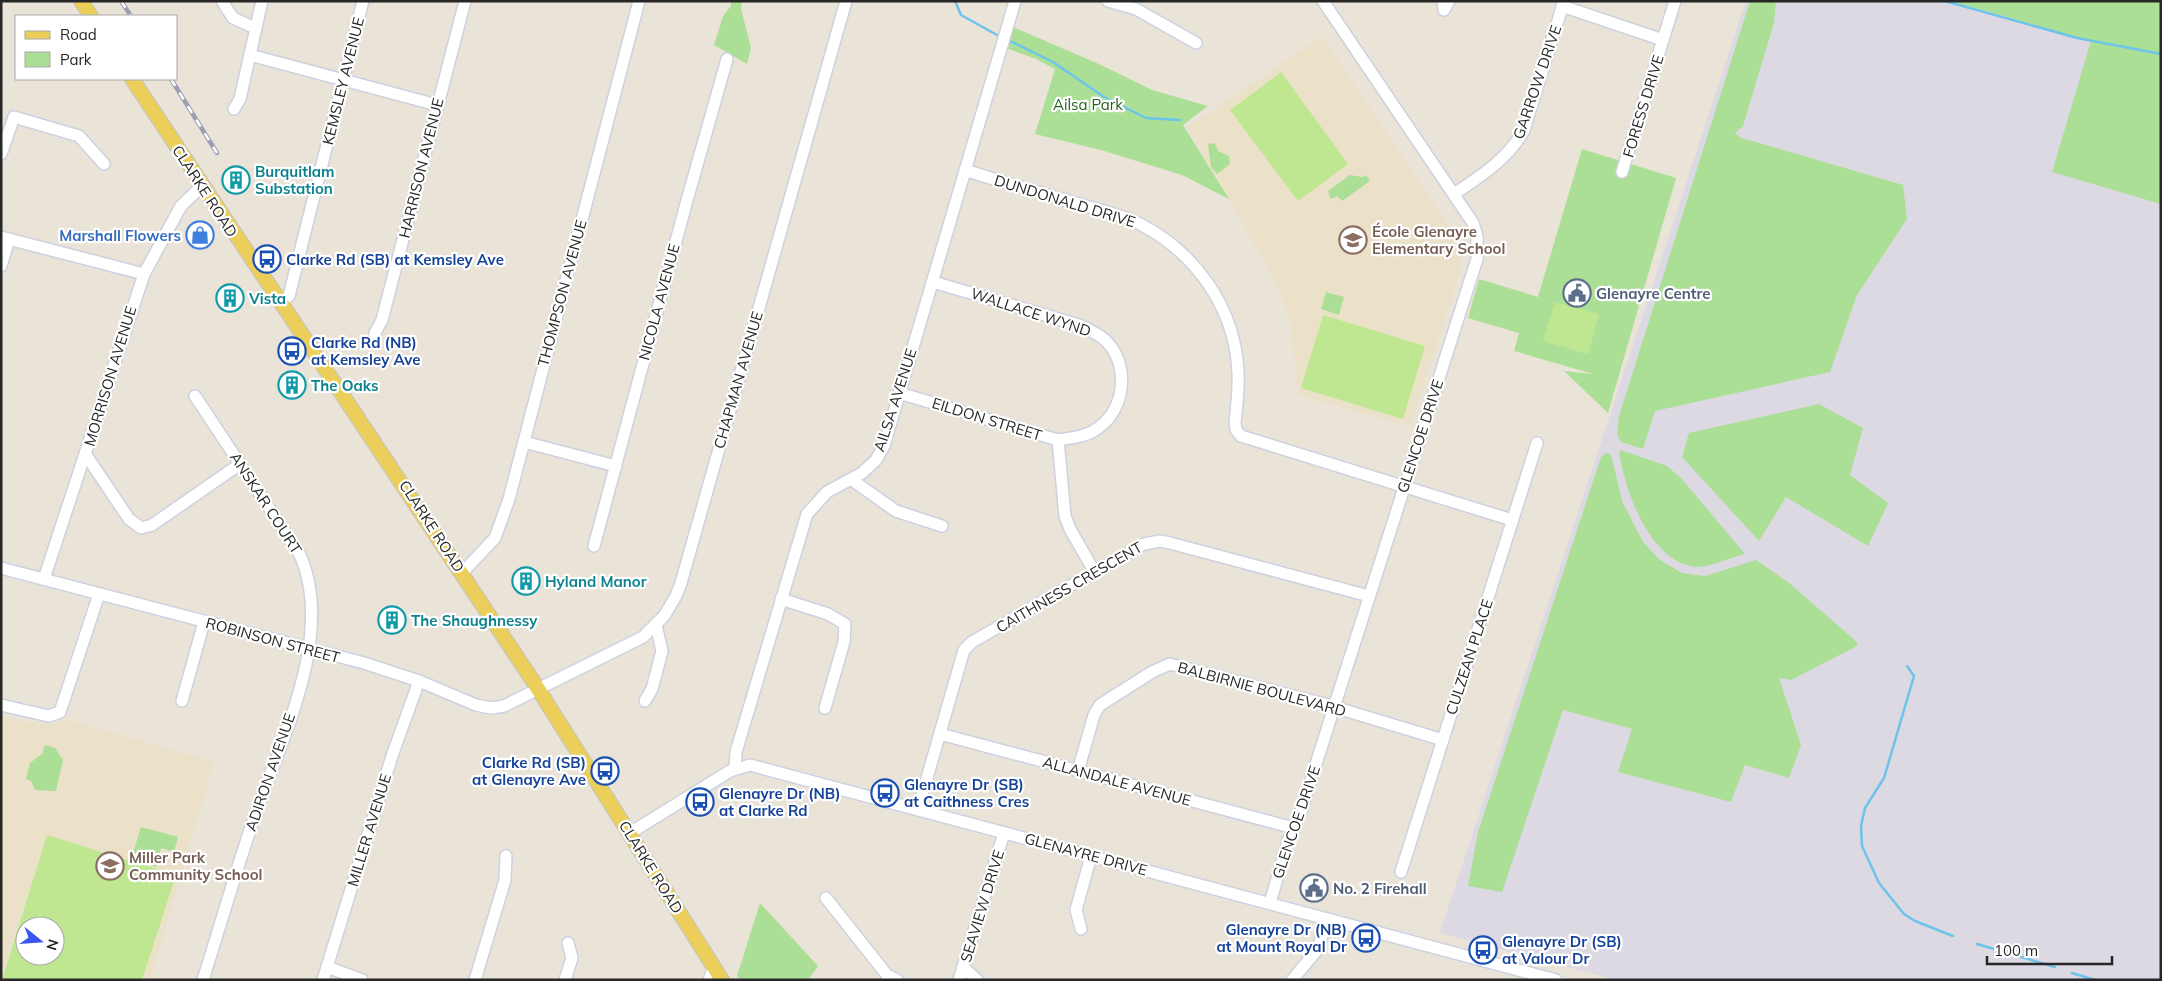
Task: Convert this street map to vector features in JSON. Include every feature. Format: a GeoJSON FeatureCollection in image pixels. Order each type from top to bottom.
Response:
{"type":"FeatureCollection","features":[{"type":"Feature","properties":{"kind":"main road"},"geometry":{"type":"LineString","coordinates":[[81,1],[90,15]]}},
{"type":"Feature","properties":{"kind":"main road","name":"CLARKE ROAD"},"geometry":{"type":"LineString","coordinates":[[133,80],[539,690],[722,980]]}},
{"type":"Feature","properties":{"kind":"street"},"geometry":{"type":"LineString","coordinates":[[222,1],[233,18],[255,28]]}},
{"type":"Feature","properties":{"kind":"street"},"geometry":{"type":"LineString","coordinates":[[234,109],[240,98],[262,1]]}},
{"type":"Feature","properties":{"kind":"street","name":"KEMSLEY AVENUE"},"geometry":{"type":"LineString","coordinates":[[280,302],[289,296],[363,1]]}},
{"type":"Feature","properties":{"kind":"street","name":"HARRISON AVENUE"},"geometry":{"type":"LineString","coordinates":[[375,333],[382,320],[465,1]]}},
{"type":"Feature","properties":{"kind":"street","name":"THOMPSON AVENUE"},"geometry":{"type":"LineString","coordinates":[[462,573],[495,538],[509,499],[639,1]]}},
{"type":"Feature","properties":{"kind":"street","name":"CHAPMAN AVENUE"},"geometry":{"type":"LineString","coordinates":[[539,690],[643,637],[656,625],[671,606],[681,583],[846,1]]}},
{"type":"Feature","properties":{"kind":"street","name":"AILSA AVENUE"},"geometry":{"type":"LineString","coordinates":[[735,769],[735,758],[807,514],[827,492],[852,480],[876,460],[884,446],[1015,1]]}},
{"type":"Feature","properties":{"kind":"street"},"geometry":{"type":"LineString","coordinates":[[1108,1],[1137,5],[1196,43]]}},
{"type":"Feature","properties":{"kind":"street","name":"GLENCOE DRIVE"},"geometry":{"type":"LineString","coordinates":[[1270,903],[1287,844],[1302,811],[1477,259],[1477,236],[1473,223],[1323,1]]}},
{"type":"Feature","properties":{"kind":"street"},"geometry":{"type":"LineString","coordinates":[[1443,1],[1444,10],[1449,1]]}},
{"type":"Feature","properties":{"kind":"street","name":"FORESS DRIVE"},"geometry":{"type":"LineString","coordinates":[[1622,172],[1676,1]]}},
{"type":"Feature","properties":{"kind":"street","name":"GARROW DRIVE"},"geometry":{"type":"LineString","coordinates":[[1454,194],[1506,156],[1516,145],[1524,130],[1563,4]]}},
{"type":"Feature","properties":{"kind":"street","name":"FORESS DRIVE"},"geometry":{"type":"LineString","coordinates":[[1563,4],[1663,40]]}},
{"type":"Feature","properties":{"kind":"street"},"geometry":{"type":"LineString","coordinates":[[250,55],[438,105]]}},
{"type":"Feature","properties":{"kind":"street","name":"NICOLA AVENUE"},"geometry":{"type":"LineString","coordinates":[[594,546],[727,59]]}},
{"type":"Feature","properties":{"kind":"street"},"geometry":{"type":"LineString","coordinates":[[1,154],[14,117],[79,136],[104,164]]}},
{"type":"Feature","properties":{"kind":"street","name":"DUNDONALD DRIVE"},"geometry":{"type":"LineString","coordinates":[[965,170],[1130,220],[1173,244],[1188,258],[1209,284],[1226,319],[1235,348],[1238,373],[1235,422],[1236,430],[1241,436],[1512,520]]}},
{"type":"Feature","properties":{"kind":"street","name":"MORRISON AVENUE"},"geometry":{"type":"LineString","coordinates":[[44,579],[144,274],[181,206],[202,186]]}},
{"type":"Feature","properties":{"kind":"street"},"geometry":{"type":"LineString","coordinates":[[1,266],[5,238],[144,274]]}},
{"type":"Feature","properties":{"kind":"street","name":"WALLACE WYND"},"geometry":{"type":"LineString","coordinates":[[932,282],[1078,325],[1093,331],[1106,340],[1120,362],[1121,390],[1110,417],[1098,428],[1086,434],[1058,440]]}},
{"type":"Feature","properties":{"kind":"street","name":"EILDON STREET"},"geometry":{"type":"LineString","coordinates":[[899,393],[1058,440],[1065,516],[1070,530],[1094,571]]}},
{"type":"Feature","properties":{"kind":"street","name":"ANSKAR COURT"},"geometry":{"type":"LineString","coordinates":[[195,396],[304,563],[311,604],[310,650]]}},
{"type":"Feature","properties":{"kind":"street"},"geometry":{"type":"LineString","coordinates":[[524,442],[616,466]]}},
{"type":"Feature","properties":{"kind":"street","name":"CULZEAN PLACE"},"geometry":{"type":"LineString","coordinates":[[1401,872],[1537,443]]}},
{"type":"Feature","properties":{"kind":"street"},"geometry":{"type":"LineString","coordinates":[[86,455],[130,519],[141,528],[152,525],[240,464]]}},
{"type":"Feature","properties":{"kind":"street"},"geometry":{"type":"LineString","coordinates":[[852,480],[871,496],[896,511],[942,526]]}},
{"type":"Feature","properties":{"kind":"street","name":"CAITHNESS CRESCENT"},"geometry":{"type":"LineString","coordinates":[[918,809],[964,650],[972,642],[1144,544],[1160,541],[1369,596]]}},
{"type":"Feature","properties":{"kind":"street","name":"ROBINSON STREET"},"geometry":{"type":"LineString","coordinates":[[1,568],[364,663],[419,681],[476,705],[491,708],[504,706],[539,690]]}},
{"type":"Feature","properties":{"kind":"street"},"geometry":{"type":"LineString","coordinates":[[1,705],[48,716],[57,715],[65,702],[99,594]]}},
{"type":"Feature","properties":{"kind":"street"},"geometry":{"type":"LineString","coordinates":[[781,599],[828,614],[845,624],[844,642],[826,708]]}},
{"type":"Feature","properties":{"kind":"street"},"geometry":{"type":"LineString","coordinates":[[182,702],[204,622]]}},
{"type":"Feature","properties":{"kind":"street"},"geometry":{"type":"LineString","coordinates":[[645,701],[652,689],[662,651],[656,625]]}},
{"type":"Feature","properties":{"kind":"street","name":"ADIRON AVENUE"},"geometry":{"type":"LineString","coordinates":[[203,980],[250,828],[272,771],[310,650]]}},
{"type":"Feature","properties":{"kind":"street","name":"BALBIRNIE BOULEVARD"},"geometry":{"type":"LineString","coordinates":[[1078,771],[1094,715],[1100,705],[1107,698],[1166,665],[1179,666],[1334,707],[1443,740]]}},
{"type":"Feature","properties":{"kind":"street","name":"MILLER AVENUE"},"geometry":{"type":"LineString","coordinates":[[323,980],[392,756],[419,681]]}},
{"type":"Feature","properties":{"kind":"street","name":"ALLANDALE AVENUE"},"geometry":{"type":"LineString","coordinates":[[940,734],[1294,828]]}},
{"type":"Feature","properties":{"kind":"street","name":"GLENAYRE DRIVE"},"geometry":{"type":"LineString","coordinates":[[630,833],[735,769],[745,765],[755,766],[1270,903],[1511,974],[1556,980]]}},
{"type":"Feature","properties":{"kind":"street","name":"SEAVIEW DRIVE"},"geometry":{"type":"LineString","coordinates":[[959,980],[1004,833]]}},
{"type":"Feature","properties":{"kind":"street"},"geometry":{"type":"LineString","coordinates":[[475,980],[506,880],[506,856]]}},
{"type":"Feature","properties":{"kind":"street"},"geometry":{"type":"LineString","coordinates":[[1081,929],[1076,910],[1090,856]]}},
{"type":"Feature","properties":{"kind":"street"},"geometry":{"type":"LineString","coordinates":[[826,898],[887,975],[897,980]]}},
{"type":"Feature","properties":{"kind":"street"},"geometry":{"type":"LineString","coordinates":[[1292,980],[1318,949],[1327,919]]}},
{"type":"Feature","properties":{"kind":"street"},"geometry":{"type":"LineString","coordinates":[[565,980],[572,958],[568,943]]}},
{"type":"Feature","properties":{"kind":"street"},"geometry":{"type":"LineString","coordinates":[[709,980],[714,966]]}},
{"type":"Feature","properties":{"kind":"street"},"geometry":{"type":"LineString","coordinates":[[327,967],[362,980]]}},
{"type":"Feature","properties":{"kind":"street"},"geometry":{"type":"LineString","coordinates":[[963,968],[977,980]]}},
{"type":"Feature","properties":{"kind":"shaded area"},"geometry":{"type":"Polygon","coordinates":[[[1746,1],[2161,1],[2161,980],[1616,980],[1440,933],[1746,1]]]}},
{"type":"Feature","properties":{"kind":"shaded area","name":"École Glenayre Elementary School"},"geometry":{"type":"Polygon","coordinates":[[[1322,36],[1449,225],[1461,254],[1460,273],[1410,427],[1298,395],[1292,332],[1285,305],[1273,278],[1187,128],[1322,36]]]}},
{"type":"Feature","properties":{"kind":"shaded area","name":"Miller Park Community School"},"geometry":{"type":"Polygon","coordinates":[[[1,716],[23,722],[54,724],[66,719],[214,762],[150,980],[2,980],[15,935],[15,966],[65,966],[65,916],[20,916],[28,890],[20,916],[15,916],[15,932],[1,978],[1,716]]]}},
{"type":"Feature","properties":{"kind":"green space"},"geometry":{"type":"Polygon","coordinates":[[[731,1],[742,1],[741,9],[751,47],[747,64],[714,45],[723,16],[731,6],[731,1]]]}},
{"type":"Feature","properties":{"kind":"green space"},"geometry":{"type":"Polygon","coordinates":[[[1750,1],[1776,1],[1774,23],[1743,126],[1735,133],[1742,138],[1903,185],[1907,219],[1857,295],[1830,372],[1655,411],[1643,449],[1621,442],[1617,435],[1619,416],[1750,1]]]}},
{"type":"Feature","properties":{"kind":"green space"},"geometry":{"type":"Polygon","coordinates":[[[1951,1],[2161,1],[2161,204],[2052,172],[2091,41],[1951,1]]]}},
{"type":"Feature","properties":{"kind":"green space","name":"Ailsa Park"},"geometry":{"type":"Polygon","coordinates":[[[1013,27],[1101,65],[1152,90],[1208,106],[1183,125],[1229,199],[1182,175],[1101,150],[1035,134],[1055,69],[1036,59],[1006,48],[1013,27]]]}},
{"type":"Feature","properties":{"kind":"green space"},"geometry":{"type":"Polygon","coordinates":[[[1281,72],[1348,164],[1298,201],[1230,110],[1281,72]]]}},
{"type":"Feature","properties":{"kind":"green space"},"geometry":{"type":"Polygon","coordinates":[[[1215,143],[1218,151],[1229,156],[1230,164],[1217,174],[1211,167],[1208,144],[1215,143]]]}},
{"type":"Feature","properties":{"kind":"green space"},"geometry":{"type":"Polygon","coordinates":[[[1582,149],[1676,178],[1608,413],[1564,371],[1593,374],[1514,351],[1519,333],[1468,318],[1479,279],[1538,297],[1582,149]]]}},
{"type":"Feature","properties":{"kind":"green space"},"geometry":{"type":"Polygon","coordinates":[[[1350,175],[1362,177],[1366,175],[1370,181],[1342,201],[1337,196],[1331,199],[1328,191],[1350,175]]]}},
{"type":"Feature","properties":{"kind":"green space"},"geometry":{"type":"Polygon","coordinates":[[[1326,292],[1344,297],[1339,315],[1321,309],[1326,292]]]}},
{"type":"Feature","properties":{"kind":"green space"},"geometry":{"type":"Polygon","coordinates":[[[1555,302],[1599,314],[1588,354],[1543,341],[1555,302]]]}},
{"type":"Feature","properties":{"kind":"green space"},"geometry":{"type":"Polygon","coordinates":[[[1323,315],[1425,346],[1403,419],[1301,388],[1323,315]]]}},
{"type":"Feature","properties":{"kind":"green space"},"geometry":{"type":"Polygon","coordinates":[[[1819,404],[1863,428],[1850,475],[1888,503],[1868,546],[1786,497],[1759,541],[1682,457],[1689,433],[1819,404]]]}},
{"type":"Feature","properties":{"kind":"green space"},"geometry":{"type":"Polygon","coordinates":[[[1621,450],[1667,466],[1681,478],[1745,554],[1696,567],[1679,562],[1665,552],[1642,522],[1634,504],[1622,468],[1619,452],[1621,450]]]}},
{"type":"Feature","properties":{"kind":"green space"},"geometry":{"type":"Polygon","coordinates":[[[1606,453],[1610,454],[1612,458],[1622,501],[1643,542],[1660,560],[1682,573],[1705,576],[1756,560],[1788,582],[1858,643],[1855,647],[1791,680],[1779,678],[1801,745],[1789,778],[1745,765],[1731,802],[1618,772],[1632,729],[1563,710],[1502,892],[1468,886],[1478,832],[1601,457],[1606,453]]]}},
{"type":"Feature","properties":{"kind":"green space"},"geometry":{"type":"Polygon","coordinates":[[[45,745],[55,748],[63,760],[56,791],[35,790],[31,781],[26,779],[30,763],[42,754],[45,745]]]}},
{"type":"Feature","properties":{"kind":"green space"},"geometry":{"type":"Polygon","coordinates":[[[141,827],[178,837],[174,852],[161,848],[156,867],[131,859],[141,827]]]}},
{"type":"Feature","properties":{"kind":"green space"},"geometry":{"type":"Polygon","coordinates":[[[47,835],[176,875],[142,980],[2,980],[15,938],[15,966],[65,966],[65,916],[22,916],[47,835]]]}},
{"type":"Feature","properties":{"kind":"green space"},"geometry":{"type":"Polygon","coordinates":[[[760,903],[818,966],[808,980],[740,980],[737,976],[760,903]]]}},
{"type":"Feature","properties":{"kind":"waterway"},"geometry":{"type":"LineString","coordinates":[[955,1],[961,15],[997,35]]}},
{"type":"Feature","properties":{"kind":"waterway"},"geometry":{"type":"LineString","coordinates":[[1945,1],[2077,38],[2161,54]]}},
{"type":"Feature","properties":{"kind":"waterway"},"geometry":{"type":"LineString","coordinates":[[1010,41],[1053,62],[1104,97],[1146,118],[1180,120]]}},
{"type":"Feature","properties":{"kind":"waterway"},"geometry":{"type":"LineString","coordinates":[[1907,666],[1914,676],[1884,778],[1865,808],[1861,826],[1862,846],[1879,883],[1904,914],[1915,921],[1953,936]]}},
{"type":"Feature","properties":{"kind":"waterway"},"geometry":{"type":"LineString","coordinates":[[1977,944],[2055,967]]}},
{"type":"Feature","properties":{"kind":"waterway"},"geometry":{"type":"LineString","coordinates":[[2072,973],[2095,980]]}},
{"type":"Feature","properties":{"kind":"railway"},"geometry":{"type":"LineString","coordinates":[[121,1],[130,15]]}},
{"type":"Feature","properties":{"kind":"railway"},"geometry":{"type":"LineString","coordinates":[[172,80],[217,153]]}},
{"type":"Feature","properties":{"kind":"place","name":"Burquitlam Substation"},"geometry":{"type":"Point","coordinates":[236,180]}},
{"type":"Feature","properties":{"kind":"place","name":"Marshall Flowers"},"geometry":{"type":"Point","coordinates":[200,235]}},
{"type":"Feature","properties":{"kind":"place","name":"École Glenayre Elementary School"},"geometry":{"type":"Point","coordinates":[1353,240]}},
{"type":"Feature","properties":{"kind":"place","name":"Clarke Rd (SB) at Kemsley Ave"},"geometry":{"type":"Point","coordinates":[267,259]}},
{"type":"Feature","properties":{"kind":"place","name":"Glenayre Centre"},"geometry":{"type":"Point","coordinates":[1577,293]}},
{"type":"Feature","properties":{"kind":"place","name":"Vista"},"geometry":{"type":"Point","coordinates":[230,298]}},
{"type":"Feature","properties":{"kind":"place","name":"Clarke Rd (NB) at Kemsley Ave"},"geometry":{"type":"Point","coordinates":[292,351]}},
{"type":"Feature","properties":{"kind":"place","name":"The Oaks"},"geometry":{"type":"Point","coordinates":[292,385]}},
{"type":"Feature","properties":{"kind":"place","name":"Hyland Manor"},"geometry":{"type":"Point","coordinates":[526,581]}},
{"type":"Feature","properties":{"kind":"place","name":"The Shaughnessy"},"geometry":{"type":"Point","coordinates":[392,620]}},
{"type":"Feature","properties":{"kind":"place","name":"Clarke Rd (SB) at Glenayre Ave"},"geometry":{"type":"Point","coordinates":[605,771]}},
{"type":"Feature","properties":{"kind":"place","name":"Glenayre Dr (SB) at Caithness Cres"},"geometry":{"type":"Point","coordinates":[885,793]}},
{"type":"Feature","properties":{"kind":"place","name":"Glenayre Dr (NB) at Clarke Rd"},"geometry":{"type":"Point","coordinates":[700,802]}},
{"type":"Feature","properties":{"kind":"place","name":"Miller Park Community School"},"geometry":{"type":"Point","coordinates":[110,866]}},
{"type":"Feature","properties":{"kind":"place","name":"No. 2 Firehall"},"geometry":{"type":"Point","coordinates":[1314,888]}},
{"type":"Feature","properties":{"kind":"place","name":"Glenayre Dr (NB) at Mount Royal Dr"},"geometry":{"type":"Point","coordinates":[1366,938]}},
{"type":"Feature","properties":{"kind":"place","name":"Glenayre Dr (SB) at Valour Dr"},"geometry":{"type":"Point","coordinates":[1483,950]}}]}
